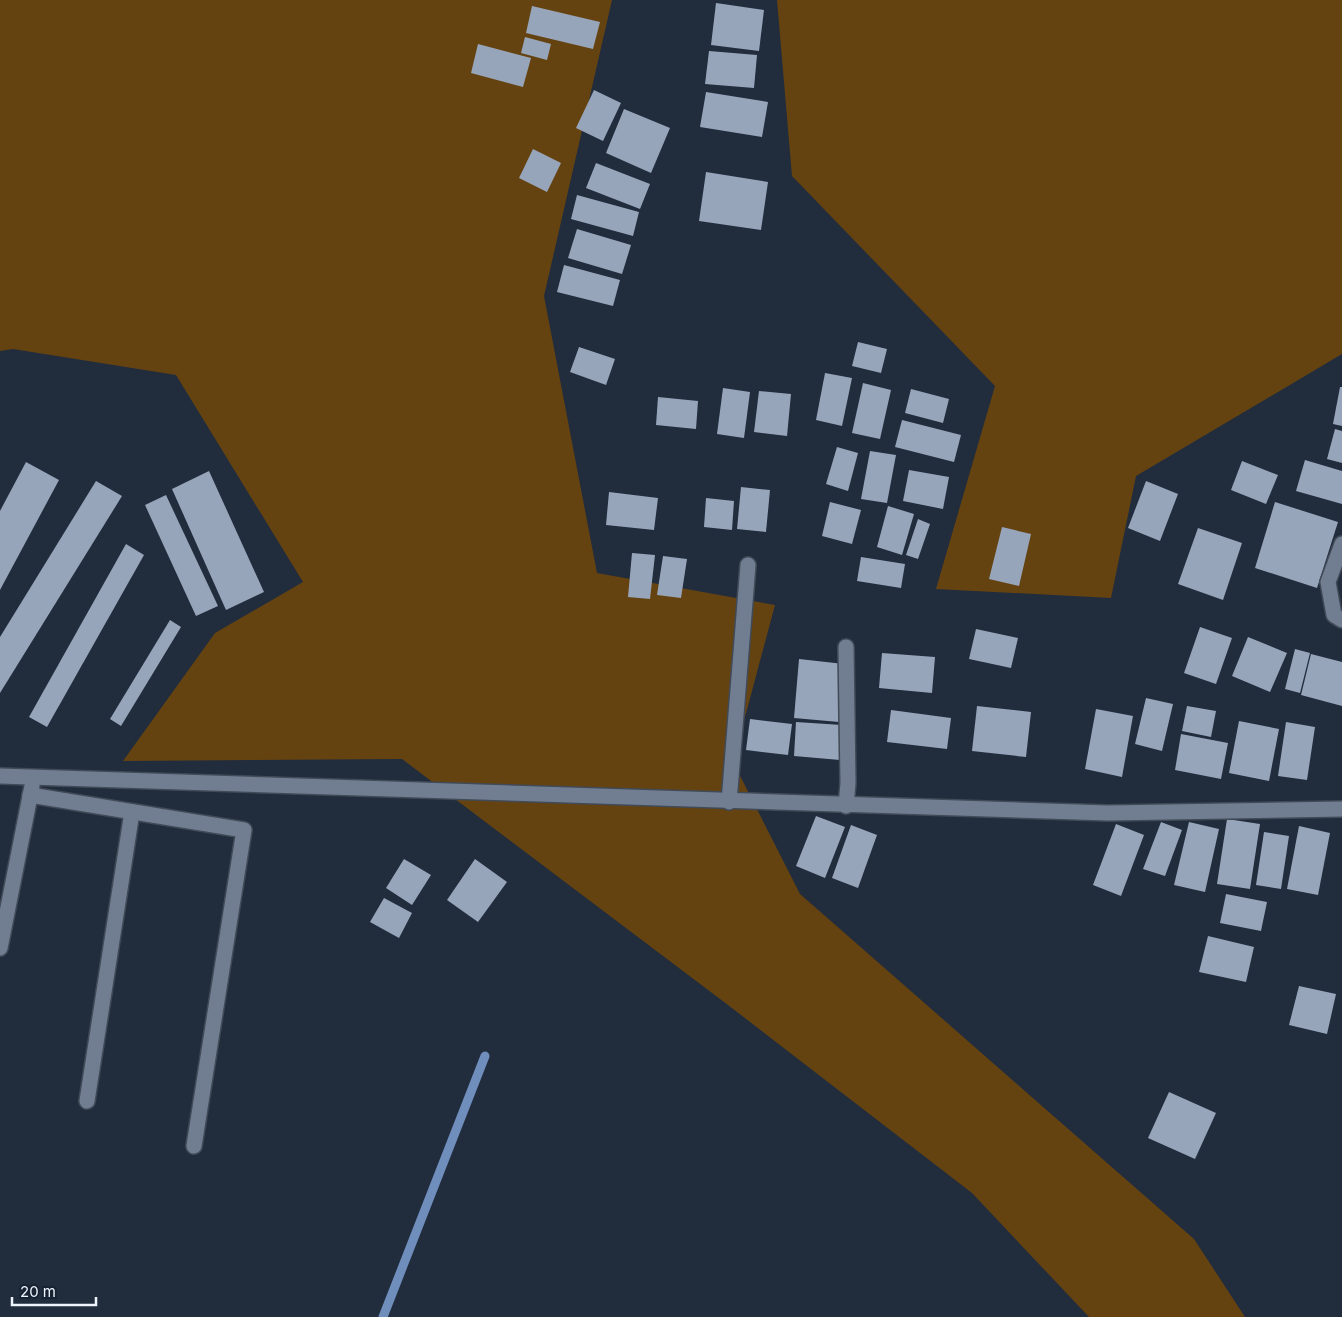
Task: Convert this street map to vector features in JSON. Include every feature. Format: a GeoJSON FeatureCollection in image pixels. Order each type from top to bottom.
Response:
{"type":"FeatureCollection","features":[{"type":"Feature","properties":{"kind":"street"},"geometry":{"type":"LineString","coordinates":[[1342,544],[1328,582],[1334,616],[1342,620]]}},
{"type":"Feature","properties":{"kind":"street"},"geometry":{"type":"LineString","coordinates":[[729,802],[748,565]]}},
{"type":"Feature","properties":{"kind":"street"},"geometry":{"type":"LineString","coordinates":[[846,647],[848,783],[846,806]]}},
{"type":"Feature","properties":{"kind":"street"},"geometry":{"type":"LineString","coordinates":[[0,776],[846,806],[1108,813],[1342,809]]}},
{"type":"Feature","properties":{"kind":"street"},"geometry":{"type":"LineString","coordinates":[[0,948],[33,778]]}},
{"type":"Feature","properties":{"kind":"street"},"geometry":{"type":"LineString","coordinates":[[30,795],[244,830],[194,1146]]}},
{"type":"Feature","properties":{"kind":"street"},"geometry":{"type":"LineString","coordinates":[[87,1101],[132,812]]}},
{"type":"Feature","properties":{"kind":"shaded area"},"geometry":{"type":"Polygon","coordinates":[[[0,0],[612,0],[544,296],[597,573],[775,605],[733,762],[800,894],[1194,1239],[1245,1317],[1089,1317],[972,1193],[728,1005],[402,759],[123,761],[215,633],[303,582],[176,375],[13,349],[0,351],[0,0]]]}},
{"type":"Feature","properties":{"kind":"shaded area"},"geometry":{"type":"Polygon","coordinates":[[[777,0],[1342,0],[1342,354],[1136,476],[1111,598],[936,589],[995,386],[792,176],[777,0]]]}},
{"type":"Feature","properties":{"kind":"building"},"geometry":{"type":"Polygon","coordinates":[[[716,3],[764,10],[759,51],[711,45],[716,3]]]}},
{"type":"Feature","properties":{"kind":"building"},"geometry":{"type":"Polygon","coordinates":[[[532,6],[600,22],[593,49],[526,33],[532,6]]]}},
{"type":"Feature","properties":{"kind":"building"},"geometry":{"type":"Polygon","coordinates":[[[525,37],[551,44],[547,60],[521,53],[525,37]]]}},
{"type":"Feature","properties":{"kind":"building"},"geometry":{"type":"Polygon","coordinates":[[[478,44],[531,58],[523,87],[471,73],[478,44]]]}},
{"type":"Feature","properties":{"kind":"building"},"geometry":{"type":"Polygon","coordinates":[[[709,51],[757,55],[754,88],[705,84],[709,51]]]}},
{"type":"Feature","properties":{"kind":"building"},"geometry":{"type":"Polygon","coordinates":[[[594,90],[621,103],[603,141],[576,128],[594,90]]]}},
{"type":"Feature","properties":{"kind":"building"},"geometry":{"type":"Polygon","coordinates":[[[706,92],[768,102],[762,137],[700,127],[706,92]]]}},
{"type":"Feature","properties":{"kind":"building"},"geometry":{"type":"Polygon","coordinates":[[[624,109],[670,128],[651,173],[606,153],[624,109]]]}},
{"type":"Feature","properties":{"kind":"building"},"geometry":{"type":"Polygon","coordinates":[[[533,149],[561,163],[547,192],[519,178],[533,149]]]}},
{"type":"Feature","properties":{"kind":"building"},"geometry":{"type":"Polygon","coordinates":[[[596,163],[650,184],[640,209],[586,188],[596,163]]]}},
{"type":"Feature","properties":{"kind":"building"},"geometry":{"type":"Polygon","coordinates":[[[706,172],[768,182],[761,230],[699,221],[706,172]]]}},
{"type":"Feature","properties":{"kind":"building"},"geometry":{"type":"Polygon","coordinates":[[[577,195],[639,212],[633,236],[571,219],[577,195]]]}},
{"type":"Feature","properties":{"kind":"building"},"geometry":{"type":"Polygon","coordinates":[[[577,229],[631,245],[622,274],[568,258],[577,229]]]}},
{"type":"Feature","properties":{"kind":"building"},"geometry":{"type":"Polygon","coordinates":[[[564,265],[620,280],[613,306],[557,292],[564,265]]]}},
{"type":"Feature","properties":{"kind":"building"},"geometry":{"type":"Polygon","coordinates":[[[858,342],[887,349],[881,373],[852,366],[858,342]]]}},
{"type":"Feature","properties":{"kind":"building"},"geometry":{"type":"Polygon","coordinates":[[[579,347],[615,359],[606,385],[570,372],[579,347]]]}},
{"type":"Feature","properties":{"kind":"building"},"geometry":{"type":"Polygon","coordinates":[[[825,373],[852,378],[842,426],[816,420],[825,373]]]}},
{"type":"Feature","properties":{"kind":"building"},"geometry":{"type":"Polygon","coordinates":[[[863,383],[891,390],[880,439],[852,433],[863,383]]]}},
{"type":"Feature","properties":{"kind":"building"},"geometry":{"type":"Polygon","coordinates":[[[1340,387],[1342,387],[1342,426],[1333,424],[1340,387]]]}},
{"type":"Feature","properties":{"kind":"building"},"geometry":{"type":"Polygon","coordinates":[[[723,388],[750,392],[744,438],[717,434],[723,388]]]}},
{"type":"Feature","properties":{"kind":"building"},"geometry":{"type":"Polygon","coordinates":[[[911,389],[949,399],[943,423],[905,413],[911,389]]]}},
{"type":"Feature","properties":{"kind":"building"},"geometry":{"type":"Polygon","coordinates":[[[759,391],[791,394],[787,436],[754,432],[759,391]]]}},
{"type":"Feature","properties":{"kind":"building"},"geometry":{"type":"Polygon","coordinates":[[[658,397],[698,401],[696,429],[656,425],[658,397]]]}},
{"type":"Feature","properties":{"kind":"building"},"geometry":{"type":"Polygon","coordinates":[[[902,420],[961,435],[954,462],[895,447],[902,420]]]}},
{"type":"Feature","properties":{"kind":"building"},"geometry":{"type":"Polygon","coordinates":[[[1335,429],[1342,431],[1342,463],[1327,459],[1335,429]]]}},
{"type":"Feature","properties":{"kind":"building"},"geometry":{"type":"Polygon","coordinates":[[[837,447],[858,453],[848,491],[826,484],[837,447]]]}},
{"type":"Feature","properties":{"kind":"building"},"geometry":{"type":"Polygon","coordinates":[[[870,451],[896,455],[887,503],[861,499],[870,451]]]}},
{"type":"Feature","properties":{"kind":"building"},"geometry":{"type":"Polygon","coordinates":[[[1305,460],[1342,471],[1342,504],[1296,491],[1305,460]]]}},
{"type":"Feature","properties":{"kind":"building"},"geometry":{"type":"Polygon","coordinates":[[[1242,461],[1278,475],[1266,504],[1231,490],[1242,461]]]}},
{"type":"Feature","properties":{"kind":"building"},"geometry":{"type":"Polygon","coordinates":[[[26,462],[59,480],[0,590],[0,511],[26,462]]]}},
{"type":"Feature","properties":{"kind":"building"},"geometry":{"type":"Polygon","coordinates":[[[909,470],[949,477],[943,509],[903,501],[909,470]]]}},
{"type":"Feature","properties":{"kind":"building"},"geometry":{"type":"Polygon","coordinates":[[[209,471],[264,592],[226,610],[172,489],[209,471]]]}},
{"type":"Feature","properties":{"kind":"building"},"geometry":{"type":"Polygon","coordinates":[[[96,481],[122,496],[0,693],[0,637],[96,481]]]}},
{"type":"Feature","properties":{"kind":"building"},"geometry":{"type":"Polygon","coordinates":[[[1146,481],[1178,494],[1160,541],[1128,528],[1146,481]]]}},
{"type":"Feature","properties":{"kind":"building"},"geometry":{"type":"Polygon","coordinates":[[[741,487],[770,490],[766,532],[737,529],[741,487]]]}},
{"type":"Feature","properties":{"kind":"building"},"geometry":{"type":"Polygon","coordinates":[[[609,492],[658,498],[654,530],[606,525],[609,492]]]}},
{"type":"Feature","properties":{"kind":"building"},"geometry":{"type":"Polygon","coordinates":[[[166,495],[218,606],[196,616],[145,505],[166,495]]]}},
{"type":"Feature","properties":{"kind":"building"},"geometry":{"type":"Polygon","coordinates":[[[706,498],[734,501],[732,530],[704,527],[706,498]]]}},
{"type":"Feature","properties":{"kind":"building"},"geometry":{"type":"Polygon","coordinates":[[[830,502],[861,510],[852,544],[822,536],[830,502]]]}},
{"type":"Feature","properties":{"kind":"building"},"geometry":{"type":"Polygon","coordinates":[[[1275,502],[1338,522],[1317,588],[1255,568],[1275,502]]]}},
{"type":"Feature","properties":{"kind":"building"},"geometry":{"type":"Polygon","coordinates":[[[888,506],[914,514],[902,555],[877,547],[888,506]]]}},
{"type":"Feature","properties":{"kind":"building"},"geometry":{"type":"Polygon","coordinates":[[[918,519],[930,524],[918,559],[906,555],[918,519]]]}},
{"type":"Feature","properties":{"kind":"building"},"geometry":{"type":"Polygon","coordinates":[[[1002,527],[1031,534],[1019,586],[989,579],[1002,527]]]}},
{"type":"Feature","properties":{"kind":"building"},"geometry":{"type":"Polygon","coordinates":[[[1198,528],[1242,543],[1223,600],[1178,584],[1198,528]]]}},
{"type":"Feature","properties":{"kind":"building"},"geometry":{"type":"Polygon","coordinates":[[[126,544],[144,555],[47,727],[29,717],[126,544]]]}},
{"type":"Feature","properties":{"kind":"building"},"geometry":{"type":"Polygon","coordinates":[[[632,553],[655,555],[650,599],[628,597],[632,553]]]}},
{"type":"Feature","properties":{"kind":"building"},"geometry":{"type":"Polygon","coordinates":[[[663,556],[687,559],[681,598],[657,595],[663,556]]]}},
{"type":"Feature","properties":{"kind":"building"},"geometry":{"type":"Polygon","coordinates":[[[861,557],[905,564],[901,588],[857,581],[861,557]]]}},
{"type":"Feature","properties":{"kind":"building"},"geometry":{"type":"Polygon","coordinates":[[[170,620],[181,627],[121,726],[110,719],[170,620]]]}},
{"type":"Feature","properties":{"kind":"building"},"geometry":{"type":"Polygon","coordinates":[[[1200,627],[1232,638],[1216,684],[1184,673],[1200,627]]]}},
{"type":"Feature","properties":{"kind":"building"},"geometry":{"type":"Polygon","coordinates":[[[976,629],[1018,638],[1011,668],[969,659],[976,629]]]}},
{"type":"Feature","properties":{"kind":"building"},"geometry":{"type":"Polygon","coordinates":[[[1248,637],[1287,653],[1270,692],[1232,676],[1248,637]]]}},
{"type":"Feature","properties":{"kind":"building"},"geometry":{"type":"Polygon","coordinates":[[[1295,649],[1310,653],[1300,693],[1285,689],[1295,649]]]}},
{"type":"Feature","properties":{"kind":"building"},"geometry":{"type":"Polygon","coordinates":[[[882,653],[935,657],[932,693],[879,688],[882,653]]]}},
{"type":"Feature","properties":{"kind":"building"},"geometry":{"type":"Polygon","coordinates":[[[1311,654],[1342,662],[1342,706],[1301,695],[1311,654]]]}},
{"type":"Feature","properties":{"kind":"building"},"geometry":{"type":"Polygon","coordinates":[[[799,659],[844,664],[839,722],[794,718],[799,659]]]}},
{"type":"Feature","properties":{"kind":"building"},"geometry":{"type":"Polygon","coordinates":[[[1146,698],[1173,704],[1162,751],[1135,744],[1146,698]]]}},
{"type":"Feature","properties":{"kind":"building"},"geometry":{"type":"Polygon","coordinates":[[[977,706],[1031,712],[1026,757],[972,751],[977,706]]]}},
{"type":"Feature","properties":{"kind":"building"},"geometry":{"type":"Polygon","coordinates":[[[1187,706],[1216,711],[1211,737],[1182,731],[1187,706]]]}},
{"type":"Feature","properties":{"kind":"building"},"geometry":{"type":"Polygon","coordinates":[[[1096,709],[1133,716],[1122,777],[1085,769],[1096,709]]]}},
{"type":"Feature","properties":{"kind":"building"},"geometry":{"type":"Polygon","coordinates":[[[891,710],[951,718],[947,749],[887,742],[891,710]]]}},
{"type":"Feature","properties":{"kind":"building"},"geometry":{"type":"Polygon","coordinates":[[[750,719],[792,724],[788,755],[746,750],[750,719]]]}},
{"type":"Feature","properties":{"kind":"building"},"geometry":{"type":"Polygon","coordinates":[[[1239,721],[1279,729],[1269,781],[1229,773],[1239,721]]]}},
{"type":"Feature","properties":{"kind":"building"},"geometry":{"type":"Polygon","coordinates":[[[796,722],[842,725],[840,760],[794,756],[796,722]]]}},
{"type":"Feature","properties":{"kind":"building"},"geometry":{"type":"Polygon","coordinates":[[[1286,722],[1315,727],[1307,780],[1278,776],[1286,722]]]}},
{"type":"Feature","properties":{"kind":"building"},"geometry":{"type":"Polygon","coordinates":[[[1181,734],[1228,743],[1221,779],[1175,770],[1181,734]]]}},
{"type":"Feature","properties":{"kind":"building"},"geometry":{"type":"Polygon","coordinates":[[[816,816],[845,827],[825,878],[796,866],[816,816]]]}},
{"type":"Feature","properties":{"kind":"building"},"geometry":{"type":"Polygon","coordinates":[[[1227,819],[1260,824],[1250,889],[1217,884],[1227,819]]]}},
{"type":"Feature","properties":{"kind":"building"},"geometry":{"type":"Polygon","coordinates":[[[1161,822],[1182,830],[1165,876],[1143,869],[1161,822]]]}},
{"type":"Feature","properties":{"kind":"building"},"geometry":{"type":"Polygon","coordinates":[[[1189,822],[1219,829],[1205,892],[1174,885],[1189,822]]]}},
{"type":"Feature","properties":{"kind":"building"},"geometry":{"type":"Polygon","coordinates":[[[1116,824],[1144,835],[1121,896],[1093,885],[1116,824]]]}},
{"type":"Feature","properties":{"kind":"building"},"geometry":{"type":"Polygon","coordinates":[[[851,825],[877,835],[858,888],[832,878],[851,825]]]}},
{"type":"Feature","properties":{"kind":"building"},"geometry":{"type":"Polygon","coordinates":[[[1299,826],[1330,833],[1318,895],[1287,889],[1299,826]]]}},
{"type":"Feature","properties":{"kind":"building"},"geometry":{"type":"Polygon","coordinates":[[[1264,832],[1289,836],[1281,889],[1256,885],[1264,832]]]}},
{"type":"Feature","properties":{"kind":"building"},"geometry":{"type":"Polygon","coordinates":[[[404,859],[431,875],[412,905],[386,888],[404,859]]]}},
{"type":"Feature","properties":{"kind":"building"},"geometry":{"type":"Polygon","coordinates":[[[475,859],[507,882],[478,922],[447,900],[475,859]]]}},
{"type":"Feature","properties":{"kind":"building"},"geometry":{"type":"Polygon","coordinates":[[[1226,894],[1267,902],[1261,931],[1220,923],[1226,894]]]}},
{"type":"Feature","properties":{"kind":"building"},"geometry":{"type":"Polygon","coordinates":[[[384,898],[412,913],[399,938],[370,922],[384,898]]]}},
{"type":"Feature","properties":{"kind":"building"},"geometry":{"type":"Polygon","coordinates":[[[1208,936],[1254,947],[1246,982],[1199,972],[1208,936]]]}},
{"type":"Feature","properties":{"kind":"building"},"geometry":{"type":"Polygon","coordinates":[[[1299,986],[1336,994],[1327,1034],[1289,1025],[1299,986]]]}},
{"type":"Feature","properties":{"kind":"building"},"geometry":{"type":"Polygon","coordinates":[[[1169,1092],[1216,1113],[1195,1159],[1148,1138],[1169,1092]]]}},
{"type":"Feature","properties":{"kind":"waterway"},"geometry":{"type":"LineString","coordinates":[[383,1317],[485,1056]]}}]}
